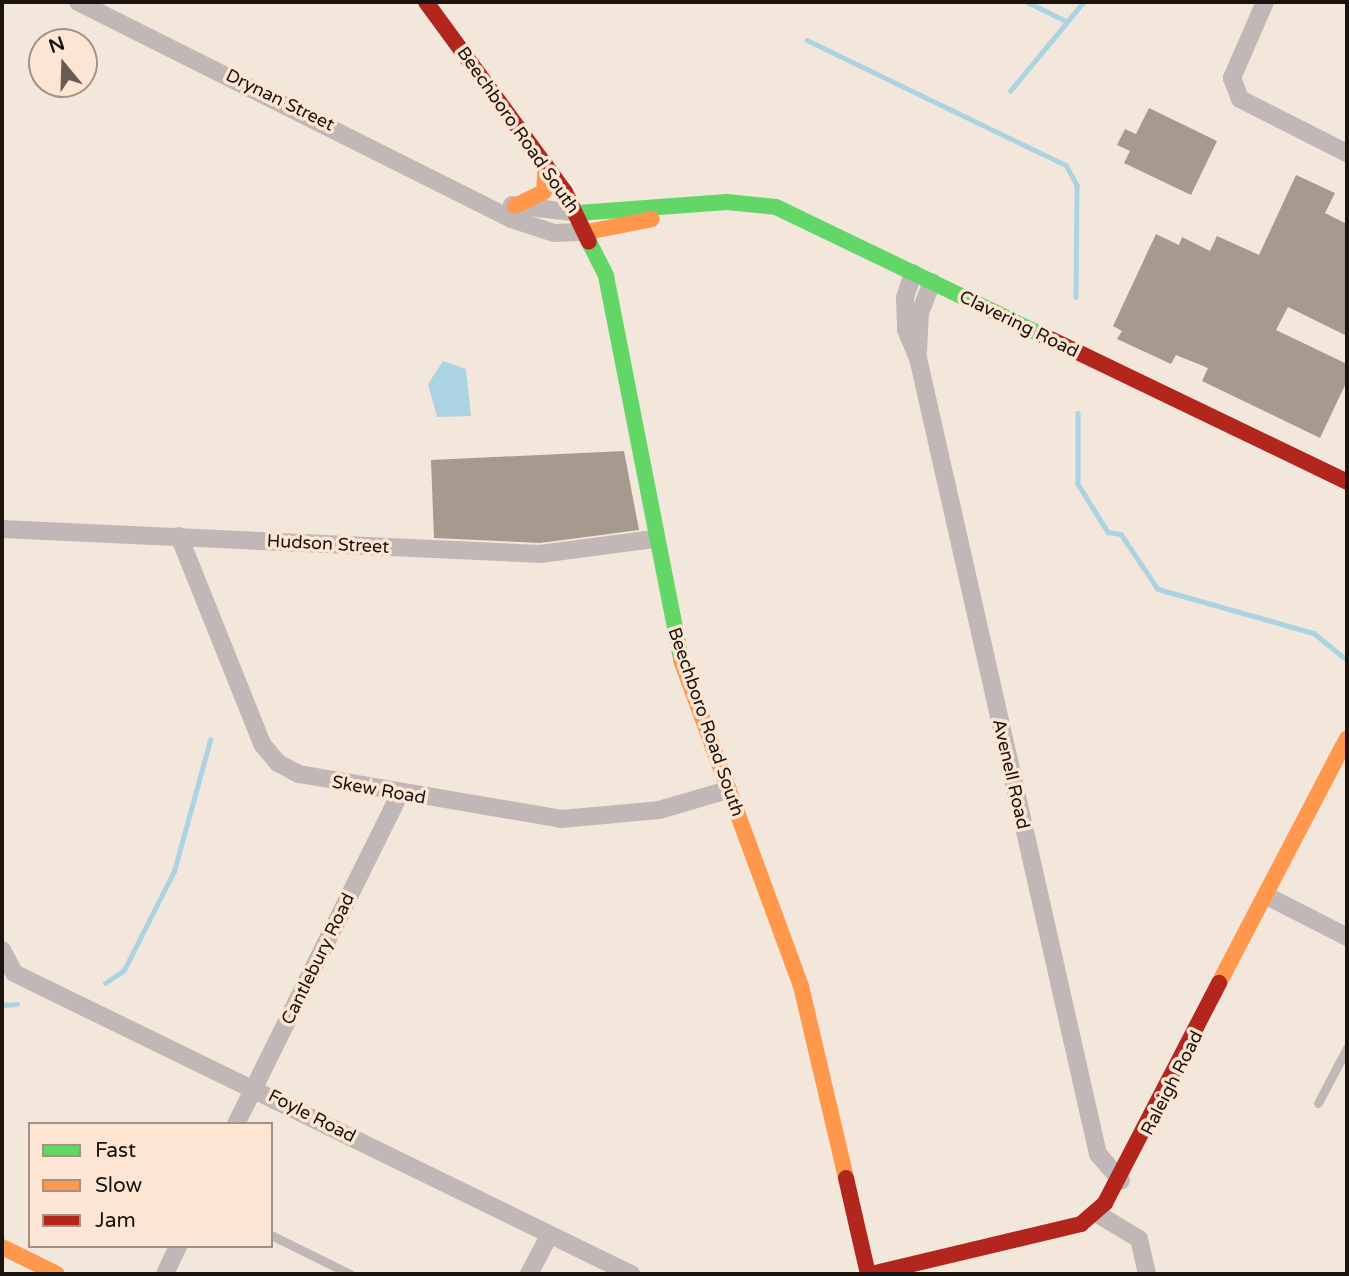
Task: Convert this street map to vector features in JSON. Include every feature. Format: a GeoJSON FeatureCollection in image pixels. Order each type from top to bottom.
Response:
{"type":"FeatureCollection","features":[{"type":"Feature","properties":{"kind":"street","name":"Drynan Street"},"geometry":{"type":"LineString","coordinates":[[78,2],[482,199],[534,229],[587,232]]}},
{"type":"Feature","properties":{"kind":"street","name":"Beechboro Road South"},"geometry":{"type":"LineString","coordinates":[[426,2],[578,213],[606,276],[631,377],[654,539],[679,655],[807,1007],[869,1274]]}},
{"type":"Feature","properties":{"kind":"street"},"geometry":{"type":"LineString","coordinates":[[1265,2],[1232,78],[1240,99],[1347,153]]}},
{"type":"Feature","properties":{"kind":"street"},"geometry":{"type":"LineString","coordinates":[[515,206],[544,192],[546,165]]}},
{"type":"Feature","properties":{"kind":"street","name":"Drynan Street"},"geometry":{"type":"LineString","coordinates":[[482,199],[515,206],[578,213]]}},
{"type":"Feature","properties":{"kind":"street","name":"Clavering Road"},"geometry":{"type":"LineString","coordinates":[[578,213],[681,208],[727,202],[776,207],[1343,480]]}},
{"type":"Feature","properties":{"kind":"street","name":"Clavering Road"},"geometry":{"type":"LineString","coordinates":[[587,232],[681,208]]}},
{"type":"Feature","properties":{"kind":"street","name":"Avenell Road"},"geometry":{"type":"LineString","coordinates":[[913,273],[904,312],[918,358],[1092,1130],[1103,1166],[1121,1180]]}},
{"type":"Feature","properties":{"kind":"street","name":"Avenell Road"},"geometry":{"type":"LineString","coordinates":[[918,358],[920,313],[932,282]]}},
{"type":"Feature","properties":{"kind":"street"},"geometry":{"type":"LineString","coordinates":[[1343,480],[1347,461]]}},
{"type":"Feature","properties":{"kind":"street","name":"Hudson Street"},"geometry":{"type":"LineString","coordinates":[[2,529],[540,554],[654,539]]}},
{"type":"Feature","properties":{"kind":"street","name":"Skew Road"},"geometry":{"type":"LineString","coordinates":[[179,536],[250,719],[278,763],[299,775],[400,794],[587,818],[659,810],[728,790]]}},
{"type":"Feature","properties":{"kind":"street","name":"Raleigh Road"},"geometry":{"type":"LineString","coordinates":[[869,1274],[1058,1232],[1096,1213],[1121,1180],[1347,738]]}},
{"type":"Feature","properties":{"kind":"street","name":"Cantlebury Road"},"geometry":{"type":"LineString","coordinates":[[237,1122],[400,794]]}},
{"type":"Feature","properties":{"kind":"street"},"geometry":{"type":"LineString","coordinates":[[1267,896],[1347,937]]}},
{"type":"Feature","properties":{"kind":"street","name":"Foyle Road"},"geometry":{"type":"LineString","coordinates":[[2,950],[14,973],[255,1087],[549,1236],[631,1274]]}},
{"type":"Feature","properties":{"kind":"street"},"geometry":{"type":"LineString","coordinates":[[1096,1213],[1139,1239],[1147,1274]]}},
{"type":"Feature","properties":{"kind":"street"},"geometry":{"type":"LineString","coordinates":[[529,1274],[549,1236]]}},
{"type":"Feature","properties":{"kind":"street"},"geometry":{"type":"LineString","coordinates":[[2,1247],[57,1274]]}},
{"type":"Feature","properties":{"kind":"street"},"geometry":{"type":"LineString","coordinates":[[165,1274],[177,1248]]}},
{"type":"Feature","properties":{"kind":"lane"},"geometry":{"type":"LineString","coordinates":[[1318,1103],[1347,1048]]}},
{"type":"Feature","properties":{"kind":"lane"},"geometry":{"type":"LineString","coordinates":[[273,1236],[350,1274]]}},
{"type":"Feature","properties":{"kind":"water"},"geometry":{"type":"Polygon","coordinates":[[[443,361],[466,369],[471,416],[437,417],[428,384],[443,361]]]}},
{"type":"Feature","properties":{"kind":"building"},"geometry":{"type":"Polygon","coordinates":[[[1149,108],[1217,141],[1191,195],[1124,163],[1130,151],[1117,145],[1125,129],[1136,134],[1149,108]]]}},
{"type":"Feature","properties":{"kind":"building"},"geometry":{"type":"Polygon","coordinates":[[[1296,175],[1335,193],[1325,213],[1347,224],[1347,336],[1288,307],[1276,330],[1347,364],[1347,381],[1320,438],[1202,381],[1208,368],[1176,355],[1171,364],[1117,339],[1122,331],[1113,326],[1156,234],[1179,245],[1182,237],[1210,251],[1217,236],[1259,255],[1296,175]]]}},
{"type":"Feature","properties":{"kind":"building"},"geometry":{"type":"Polygon","coordinates":[[[624,451],[639,530],[540,543],[434,538],[431,460],[624,451]]]}},
{"type":"Feature","properties":{"kind":"waterway"},"geometry":{"type":"LineString","coordinates":[[1010,91],[1067,22],[1026,2]]}},
{"type":"Feature","properties":{"kind":"waterway"},"geometry":{"type":"LineString","coordinates":[[1067,22],[1083,2]]}},
{"type":"Feature","properties":{"kind":"waterway"},"geometry":{"type":"LineString","coordinates":[[807,40],[1066,165],[1077,185],[1076,297]]}},
{"type":"Feature","properties":{"kind":"waterway"},"geometry":{"type":"LineString","coordinates":[[1078,413],[1078,484],[1108,532],[1121,534],[1158,589],[1314,633],[1347,660]]}},
{"type":"Feature","properties":{"kind":"waterway"},"geometry":{"type":"LineString","coordinates":[[105,983],[124,970],[174,871],[210,740]]}},
{"type":"Feature","properties":{"kind":"waterway"},"geometry":{"type":"LineString","coordinates":[[2,1005],[17,1004]]}},
{"type":"Feature","properties":{"kind":"traffic: fast"},"geometry":{"type":"LineString","coordinates":[[578,213],[727,202],[776,207],[1042,335]]}},
{"type":"Feature","properties":{"kind":"traffic: fast"},"geometry":{"type":"LineString","coordinates":[[589,242],[606,276],[681,660]]}},
{"type":"Feature","properties":{"kind":"traffic: slow"},"geometry":{"type":"LineString","coordinates":[[515,206],[544,192],[546,165]]}},
{"type":"Feature","properties":{"kind":"traffic: slow"},"geometry":{"type":"LineString","coordinates":[[587,232],[652,219]]}},
{"type":"Feature","properties":{"kind":"traffic: slow"},"geometry":{"type":"LineString","coordinates":[[681,660],[801,986],[846,1178]]}},
{"type":"Feature","properties":{"kind":"traffic: slow"},"geometry":{"type":"LineString","coordinates":[[1219,983],[1347,738]]}},
{"type":"Feature","properties":{"kind":"traffic: slow"},"geometry":{"type":"LineString","coordinates":[[2,1247],[57,1274]]}},
{"type":"Feature","properties":{"kind":"traffic: jam"},"geometry":{"type":"LineString","coordinates":[[426,2],[565,192],[589,242]]}},
{"type":"Feature","properties":{"kind":"traffic: jam"},"geometry":{"type":"LineString","coordinates":[[1042,335],[1347,482]]}},
{"type":"Feature","properties":{"kind":"traffic: jam"},"geometry":{"type":"LineString","coordinates":[[871,1274],[1081,1224],[1105,1203],[1219,983]]}},
{"type":"Feature","properties":{"kind":"traffic: jam"},"geometry":{"type":"LineString","coordinates":[[846,1178],[868,1274]]}}]}
